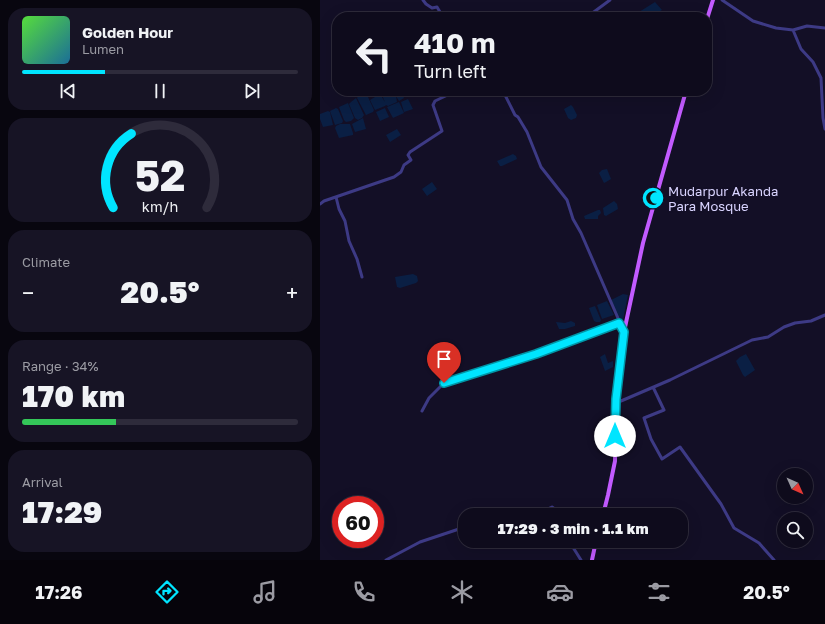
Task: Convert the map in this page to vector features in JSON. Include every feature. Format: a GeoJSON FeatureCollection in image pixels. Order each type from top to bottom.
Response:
{"type":"FeatureCollection","features":[{"type":"Feature","properties":{"kind":"main road"},"geometry":{"type":"LineString","coordinates":[[709,12],[713,0]]}},
{"type":"Feature","properties":{"kind":"main road"},"geometry":{"type":"LineString","coordinates":[[605,508],[615,460],[616,399],[624,332],[643,243],[685,96]]}},
{"type":"Feature","properties":{"kind":"main road"},"geometry":{"type":"LineString","coordinates":[[592,560],[595,548]]}},
{"type":"Feature","properties":{"kind":"street"},"geometry":{"type":"LineString","coordinates":[[423,0],[429,7],[437,7],[440,12]]}},
{"type":"Feature","properties":{"kind":"street"},"geometry":{"type":"LineString","coordinates":[[594,12],[610,0]]}},
{"type":"Feature","properties":{"kind":"street"},"geometry":{"type":"LineString","coordinates":[[722,0],[754,21],[776,28],[793,30],[807,26],[825,28]]}},
{"type":"Feature","properties":{"kind":"street"},"geometry":{"type":"LineString","coordinates":[[793,30],[801,49],[813,62],[821,78],[825,129]]}},
{"type":"Feature","properties":{"kind":"street"},"geometry":{"type":"LineString","coordinates":[[320,204],[324,201],[394,177],[401,172],[404,165],[411,160],[408,155],[410,152],[442,131],[433,105],[435,101],[446,96]]}},
{"type":"Feature","properties":{"kind":"street"},"geometry":{"type":"LineString","coordinates":[[506,96],[515,115],[528,132],[542,167],[567,200],[573,219],[581,233],[624,332]]}},
{"type":"Feature","properties":{"kind":"street"},"geometry":{"type":"LineString","coordinates":[[336,197],[362,277]]}},
{"type":"Feature","properties":{"kind":"street"},"geometry":{"type":"LineString","coordinates":[[616,399],[621,402],[752,340],[768,337],[784,327],[825,315]]}},
{"type":"Feature","properties":{"kind":"street"},"geometry":{"type":"LineString","coordinates":[[422,410],[429,398],[444,383],[536,354],[619,323]]}},
{"type":"Feature","properties":{"kind":"street"},"geometry":{"type":"LineString","coordinates":[[653,387],[664,410],[644,418],[652,439],[662,458],[680,448],[721,504],[734,528],[759,542],[774,560]]}},
{"type":"Feature","properties":{"kind":"street"},"geometry":{"type":"LineString","coordinates":[[386,560],[420,542],[458,529]]}},
{"type":"Feature","properties":{"kind":"street"},"geometry":{"type":"LineString","coordinates":[[573,548],[581,560]]}},
{"type":"Feature","properties":{"kind":"water"},"geometry":{"type":"Polygon","coordinates":[[[655,2],[662,10],[658,12],[639,12],[655,2]]]}},
{"type":"Feature","properties":{"kind":"water"},"geometry":{"type":"Polygon","coordinates":[[[358,96],[367,96],[374,110],[373,112],[366,115],[357,98],[358,96]]]}},
{"type":"Feature","properties":{"kind":"water"},"geometry":{"type":"Polygon","coordinates":[[[377,96],[381,96],[385,102],[382,96],[396,96],[397,102],[375,110],[370,100],[377,96]]]}},
{"type":"Feature","properties":{"kind":"water"},"geometry":{"type":"Polygon","coordinates":[[[396,96],[403,96],[404,98],[399,101],[396,96]]]}},
{"type":"Feature","properties":{"kind":"water"},"geometry":{"type":"Polygon","coordinates":[[[356,98],[364,115],[358,120],[355,118],[349,104],[356,98]]]}},
{"type":"Feature","properties":{"kind":"water"},"geometry":{"type":"Polygon","coordinates":[[[408,99],[413,109],[404,112],[401,102],[408,99]]]}},
{"type":"Feature","properties":{"kind":"water"},"geometry":{"type":"Polygon","coordinates":[[[399,102],[404,113],[393,118],[387,107],[399,102]]]}},
{"type":"Feature","properties":{"kind":"water"},"geometry":{"type":"Polygon","coordinates":[[[348,103],[354,118],[351,121],[346,122],[339,107],[348,103]]]}},
{"type":"Feature","properties":{"kind":"water"},"geometry":{"type":"Polygon","coordinates":[[[571,105],[577,115],[576,118],[571,120],[568,118],[564,109],[571,105]]]}},
{"type":"Feature","properties":{"kind":"water"},"geometry":{"type":"Polygon","coordinates":[[[336,108],[338,109],[343,121],[342,123],[335,125],[330,111],[336,108]]]}},
{"type":"Feature","properties":{"kind":"water"},"geometry":{"type":"Polygon","coordinates":[[[385,108],[389,117],[380,121],[376,112],[385,108]]]}},
{"type":"Feature","properties":{"kind":"water"},"geometry":{"type":"Polygon","coordinates":[[[328,111],[330,112],[333,125],[323,127],[320,114],[328,111]]]}},
{"type":"Feature","properties":{"kind":"water"},"geometry":{"type":"Polygon","coordinates":[[[363,118],[366,129],[355,132],[352,124],[363,118]]]}},
{"type":"Feature","properties":{"kind":"water"},"geometry":{"type":"Polygon","coordinates":[[[340,124],[350,124],[353,135],[339,138],[335,128],[340,124]]]}},
{"type":"Feature","properties":{"kind":"water"},"geometry":{"type":"Polygon","coordinates":[[[397,129],[401,135],[390,142],[386,135],[397,129]]]}},
{"type":"Feature","properties":{"kind":"water"},"geometry":{"type":"Polygon","coordinates":[[[513,154],[517,159],[500,166],[497,161],[513,154]]]}},
{"type":"Feature","properties":{"kind":"water"},"geometry":{"type":"Polygon","coordinates":[[[607,169],[611,179],[604,183],[599,173],[602,170],[607,169]]]}},
{"type":"Feature","properties":{"kind":"water"},"geometry":{"type":"Polygon","coordinates":[[[432,182],[437,189],[427,196],[422,189],[432,182]]]}},
{"type":"Feature","properties":{"kind":"water"},"geometry":{"type":"Polygon","coordinates":[[[614,201],[617,204],[618,209],[606,216],[604,215],[603,208],[614,201]]]}},
{"type":"Feature","properties":{"kind":"water"},"geometry":{"type":"Polygon","coordinates":[[[600,210],[601,213],[598,216],[598,219],[585,219],[584,216],[600,210]]]}},
{"type":"Feature","properties":{"kind":"water"},"geometry":{"type":"Polygon","coordinates":[[[413,274],[417,276],[418,281],[416,283],[400,288],[397,287],[395,277],[413,274]]]}},
{"type":"Feature","properties":{"kind":"water"},"geometry":{"type":"Polygon","coordinates":[[[623,294],[628,295],[622,325],[611,300],[623,294]]]}},
{"type":"Feature","properties":{"kind":"water"},"geometry":{"type":"Polygon","coordinates":[[[607,301],[614,315],[602,319],[597,305],[607,301]]]}},
{"type":"Feature","properties":{"kind":"water"},"geometry":{"type":"Polygon","coordinates":[[[595,306],[601,320],[600,322],[594,321],[589,308],[595,306]]]}},
{"type":"Feature","properties":{"kind":"water"},"geometry":{"type":"Polygon","coordinates":[[[571,321],[575,323],[575,326],[565,329],[559,329],[556,322],[565,323],[571,321]]]}},
{"type":"Feature","properties":{"kind":"water"},"geometry":{"type":"Polygon","coordinates":[[[605,354],[608,363],[613,361],[613,367],[605,371],[600,357],[605,354]]]}},
{"type":"Feature","properties":{"kind":"water"},"geometry":{"type":"Polygon","coordinates":[[[746,354],[755,370],[745,377],[736,361],[746,354]]]}},
{"type":"Feature","properties":{"kind":"place","name":"Mudarpur Akanda Para Mosque"},"geometry":{"type":"Point","coordinates":[653,198]}},
{"type":"Feature","properties":{"kind":"route"},"geometry":{"type":"LineString","coordinates":[[444,383],[536,354],[619,323],[624,332],[616,399],[615,436]]}}]}
